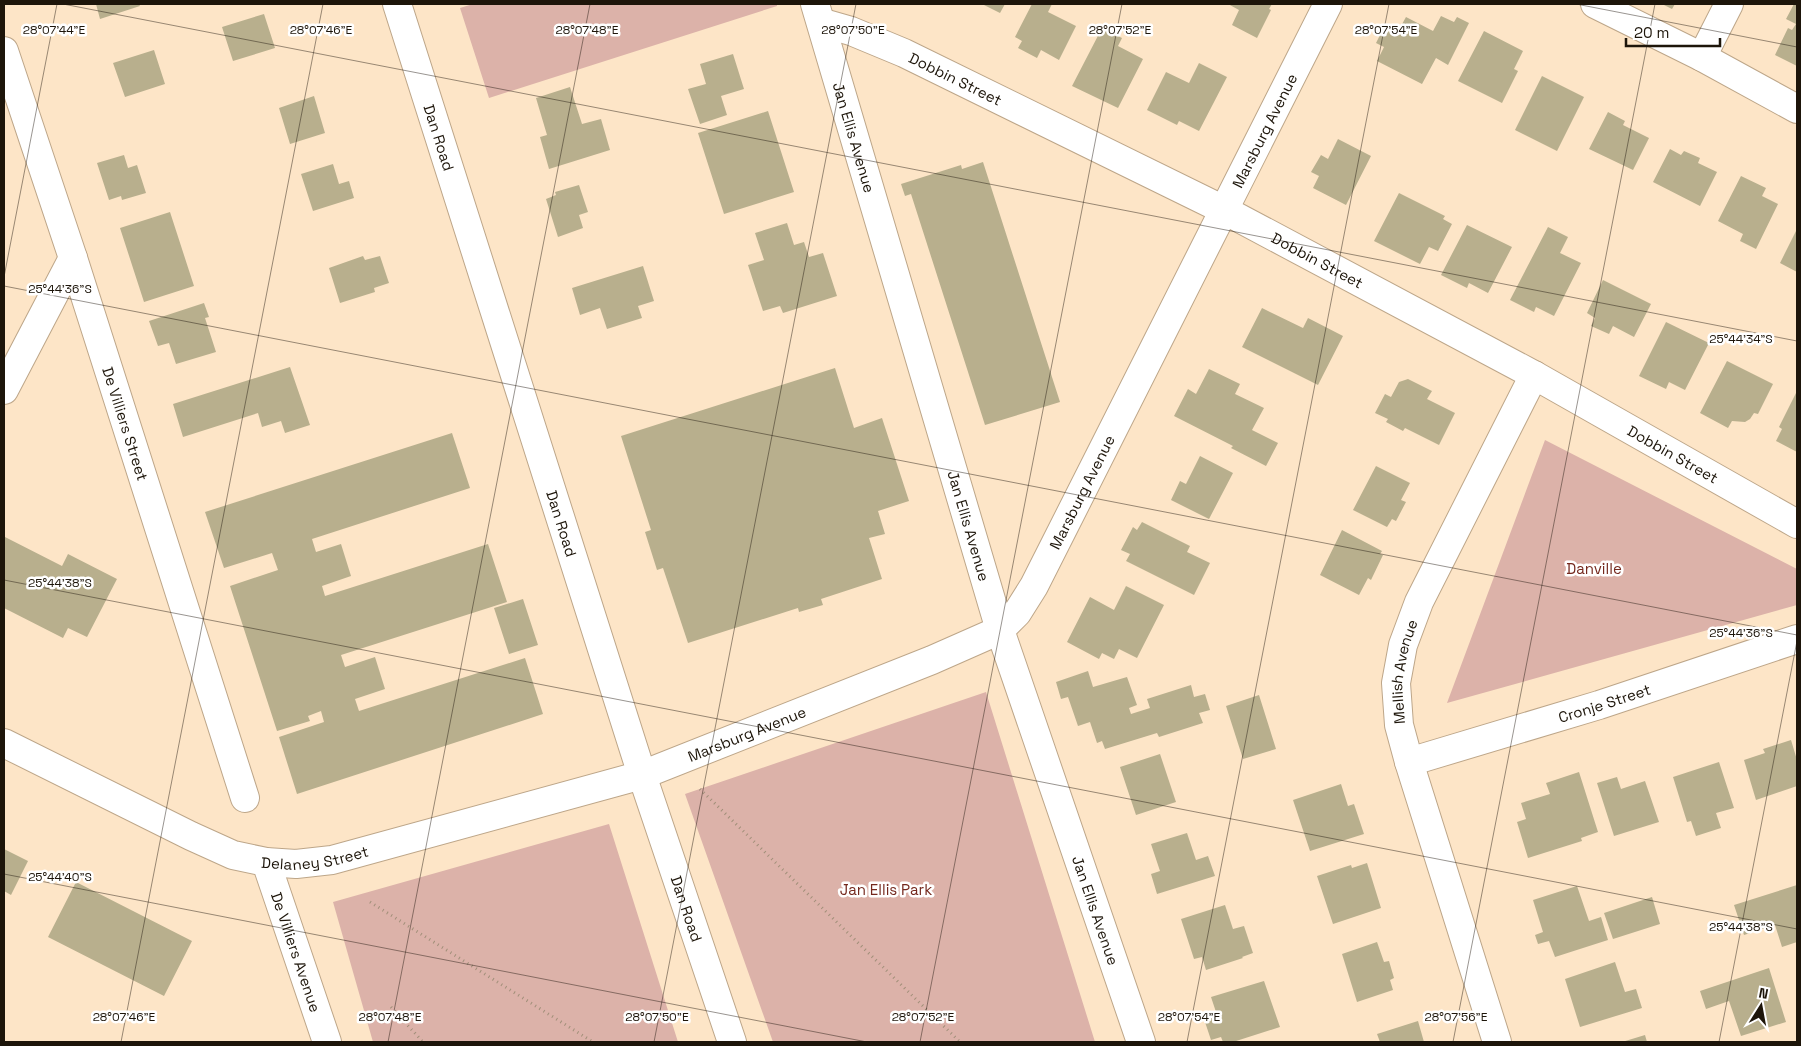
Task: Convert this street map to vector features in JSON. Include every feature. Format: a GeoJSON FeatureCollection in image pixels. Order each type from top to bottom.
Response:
{"type":"FeatureCollection","features":[{"type":"Feature","properties":{"kind":"street","name":"Dan Road"},"geometry":{"type":"LineString","coordinates":[[397,4],[642,775],[732,1042]]}},
{"type":"Feature","properties":{"kind":"street","name":"Marsburg Avenue"},"geometry":{"type":"LineString","coordinates":[[642,775],[932,660],[1000,630],[1017,613],[1034,586],[1328,4]]}},
{"type":"Feature","properties":{"kind":"street"},"geometry":{"type":"LineString","coordinates":[[1595,4],[1702,57],[1797,109]]}},
{"type":"Feature","properties":{"kind":"street"},"geometry":{"type":"LineString","coordinates":[[1702,57],[1729,4]]}},
{"type":"Feature","properties":{"kind":"street","name":"Dobbin Street"},"geometry":{"type":"LineString","coordinates":[[819,14],[851,31],[904,53],[1224,210],[1534,375],[1797,524]]}},
{"type":"Feature","properties":{"kind":"street","name":"Jan Ellis Avenue"},"geometry":{"type":"LineString","coordinates":[[819,14],[1000,630],[1141,1042]]}},
{"type":"Feature","properties":{"kind":"street","name":"De Villiers Street"},"geometry":{"type":"LineString","coordinates":[[4,51],[73,258],[245,798]]}},
{"type":"Feature","properties":{"kind":"street"},"geometry":{"type":"LineString","coordinates":[[4,390],[73,258]]}},
{"type":"Feature","properties":{"kind":"street","name":"Mellish Avenue"},"geometry":{"type":"LineString","coordinates":[[1497,1042],[1398,725],[1396,683],[1403,645],[1419,602],[1534,375]]}},
{"type":"Feature","properties":{"kind":"street","name":"Cronje Street"},"geometry":{"type":"LineString","coordinates":[[1409,762],[1600,705],[1797,639]]}},
{"type":"Feature","properties":{"kind":"street","name":"Delaney Street"},"geometry":{"type":"LineString","coordinates":[[4,743],[233,855],[266,862],[296,864],[332,860],[642,775]]}},
{"type":"Feature","properties":{"kind":"street","name":"De Villiers Avenue"},"geometry":{"type":"LineString","coordinates":[[266,862],[327,1042]]}},
{"type":"Feature","properties":{"kind":"path"},"geometry":{"type":"LineString","coordinates":[[700,789],[960,1042]]}},
{"type":"Feature","properties":{"kind":"path"},"geometry":{"type":"LineString","coordinates":[[370,902],[592,1042]]}},
{"type":"Feature","properties":{"kind":"path"},"geometry":{"type":"LineString","coordinates":[[391,1006],[423,1042]]}},
{"type":"Feature","properties":{"kind":"green space"},"geometry":{"type":"Polygon","coordinates":[[[473,4],[777,4],[777,6],[489,98],[460,8],[473,4]]]}},
{"type":"Feature","properties":{"kind":"green space","name":"Danville"},"geometry":{"type":"Polygon","coordinates":[[[1545,440],[1797,569],[1797,605],[1447,703],[1545,440]]]}},
{"type":"Feature","properties":{"kind":"green space","name":"Jan Ellis Park"},"geometry":{"type":"Polygon","coordinates":[[[986,692],[1095,1042],[773,1042],[685,794],[986,692]]]}},
{"type":"Feature","properties":{"kind":"green space"},"geometry":{"type":"Polygon","coordinates":[[[609,824],[678,1042],[373,1042],[333,902],[609,824]]]}},
{"type":"Feature","properties":{"kind":"building"},"geometry":{"type":"Polygon","coordinates":[[[96,4],[139,4],[140,6],[100,19],[96,4]]]}},
{"type":"Feature","properties":{"kind":"building"},"geometry":{"type":"Polygon","coordinates":[[[982,4],[1005,4],[1000,13],[982,4]]]}},
{"type":"Feature","properties":{"kind":"building"},"geometry":{"type":"Polygon","coordinates":[[[1032,4],[1052,4],[1048,12],[1076,26],[1059,60],[1041,50],[1037,58],[1018,48],[1022,41],[1015,37],[1032,4]]]}},
{"type":"Feature","properties":{"kind":"building"},"geometry":{"type":"Polygon","coordinates":[[[1228,4],[1272,4],[1269,9],[1271,10],[1257,38],[1232,25],[1239,10],[1228,4]]]}},
{"type":"Feature","properties":{"kind":"building"},"geometry":{"type":"Polygon","coordinates":[[[1662,4],[1675,4],[1672,9],[1662,4]]]}},
{"type":"Feature","properties":{"kind":"building"},"geometry":{"type":"Polygon","coordinates":[[[1794,4],[1797,4],[1797,66],[1775,55],[1788,28],[1792,30],[1796,24],[1786,19],[1794,4]]]}},
{"type":"Feature","properties":{"kind":"building"},"geometry":{"type":"Polygon","coordinates":[[[264,14],[275,48],[233,61],[222,27],[264,14]]]}},
{"type":"Feature","properties":{"kind":"building"},"geometry":{"type":"Polygon","coordinates":[[[1441,16],[1454,22],[1457,17],[1469,23],[1448,65],[1436,58],[1422,84],[1377,61],[1384,47],[1376,43],[1383,29],[1396,35],[1406,17],[1433,31],[1441,16]]]}},
{"type":"Feature","properties":{"kind":"building"},"geometry":{"type":"Polygon","coordinates":[[[1102,28],[1122,38],[1118,46],[1143,59],[1118,108],[1072,86],[1102,28]]]}},
{"type":"Feature","properties":{"kind":"building"},"geometry":{"type":"Polygon","coordinates":[[[1484,31],[1523,51],[1514,69],[1518,71],[1502,103],[1458,81],[1484,31]]]}},
{"type":"Feature","properties":{"kind":"building"},"geometry":{"type":"Polygon","coordinates":[[[154,50],[165,84],[125,97],[113,63],[154,50]]]}},
{"type":"Feature","properties":{"kind":"building"},"geometry":{"type":"Polygon","coordinates":[[[733,54],[744,89],[721,96],[727,115],[700,124],[688,89],[706,84],[700,64],[733,54]]]}},
{"type":"Feature","properties":{"kind":"building"},"geometry":{"type":"Polygon","coordinates":[[[1199,63],[1227,77],[1199,131],[1179,121],[1177,125],[1147,110],[1166,72],[1189,83],[1199,63]]]}},
{"type":"Feature","properties":{"kind":"building"},"geometry":{"type":"Polygon","coordinates":[[[1542,76],[1584,97],[1557,151],[1515,130],[1542,76]]]}},
{"type":"Feature","properties":{"kind":"building"},"geometry":{"type":"Polygon","coordinates":[[[570,87],[582,124],[601,119],[610,150],[549,169],[540,137],[547,135],[536,98],[570,87]]]}},
{"type":"Feature","properties":{"kind":"building"},"geometry":{"type":"Polygon","coordinates":[[[314,96],[325,133],[290,144],[279,108],[314,96]]]}},
{"type":"Feature","properties":{"kind":"building"},"geometry":{"type":"Polygon","coordinates":[[[768,111],[794,192],[724,214],[698,133],[768,111]]]}},
{"type":"Feature","properties":{"kind":"building"},"geometry":{"type":"Polygon","coordinates":[[[1608,112],[1625,121],[1623,125],[1649,138],[1633,170],[1589,149],[1608,112]]]}},
{"type":"Feature","properties":{"kind":"building"},"geometry":{"type":"Polygon","coordinates":[[[1338,139],[1371,156],[1346,205],[1313,188],[1319,176],[1311,172],[1321,155],[1328,159],[1338,139]]]}},
{"type":"Feature","properties":{"kind":"building"},"geometry":{"type":"Polygon","coordinates":[[[1670,149],[1681,155],[1684,151],[1700,158],[1698,163],[1717,172],[1700,206],[1653,182],[1670,149]]]}},
{"type":"Feature","properties":{"kind":"building"},"geometry":{"type":"Polygon","coordinates":[[[124,155],[128,168],[137,165],[146,193],[122,200],[121,196],[109,200],[97,163],[124,155]]]}},
{"type":"Feature","properties":{"kind":"building"},"geometry":{"type":"Polygon","coordinates":[[[983,162],[1060,402],[985,425],[911,194],[905,196],[901,184],[961,165],[962,169],[983,162]]]}},
{"type":"Feature","properties":{"kind":"building"},"geometry":{"type":"Polygon","coordinates":[[[333,164],[339,184],[349,181],[354,198],[313,211],[301,174],[333,164]]]}},
{"type":"Feature","properties":{"kind":"building"},"geometry":{"type":"Polygon","coordinates":[[[1741,176],[1766,188],[1762,196],[1778,204],[1756,249],[1740,241],[1743,234],[1718,221],[1741,176]]]}},
{"type":"Feature","properties":{"kind":"building"},"geometry":{"type":"Polygon","coordinates":[[[579,185],[588,212],[579,215],[583,228],[558,237],[546,199],[556,195],[555,192],[579,185]]]}},
{"type":"Feature","properties":{"kind":"building"},"geometry":{"type":"Polygon","coordinates":[[[1399,193],[1445,216],[1443,219],[1452,224],[1438,251],[1429,247],[1420,264],[1374,241],[1399,193]]]}},
{"type":"Feature","properties":{"kind":"building"},"geometry":{"type":"Polygon","coordinates":[[[170,212],[194,286],[144,302],[120,228],[170,212]]]}},
{"type":"Feature","properties":{"kind":"building"},"geometry":{"type":"Polygon","coordinates":[[[787,223],[794,245],[804,242],[809,257],[823,253],[837,296],[783,313],[780,306],[763,311],[748,265],[764,260],[755,233],[787,223]]]}},
{"type":"Feature","properties":{"kind":"building"},"geometry":{"type":"Polygon","coordinates":[[[1467,225],[1512,247],[1488,293],[1469,283],[1467,288],[1441,275],[1467,225]]]}},
{"type":"Feature","properties":{"kind":"building"},"geometry":{"type":"Polygon","coordinates":[[[1548,227],[1568,237],[1560,253],[1581,263],[1554,316],[1536,307],[1534,312],[1510,300],[1548,227]]]}},
{"type":"Feature","properties":{"kind":"building"},"geometry":{"type":"Polygon","coordinates":[[[1797,229],[1797,272],[1780,263],[1797,229]]]}},
{"type":"Feature","properties":{"kind":"building"},"geometry":{"type":"Polygon","coordinates":[[[363,256],[365,260],[380,256],[389,283],[374,288],[375,292],[340,303],[329,268],[363,256]]]}},
{"type":"Feature","properties":{"kind":"building"},"geometry":{"type":"Polygon","coordinates":[[[643,266],[654,301],[638,306],[642,318],[607,329],[600,308],[580,315],[572,288],[643,266]]]}},
{"type":"Feature","properties":{"kind":"building"},"geometry":{"type":"Polygon","coordinates":[[[1603,280],[1651,304],[1634,337],[1613,326],[1609,334],[1591,326],[1595,318],[1587,313],[1603,280]]]}},
{"type":"Feature","properties":{"kind":"building"},"geometry":{"type":"Polygon","coordinates":[[[204,303],[209,317],[205,318],[216,352],[176,364],[169,343],[158,346],[149,321],[204,303]]]}},
{"type":"Feature","properties":{"kind":"building"},"geometry":{"type":"Polygon","coordinates":[[[1262,308],[1303,328],[1308,318],[1343,336],[1318,385],[1242,347],[1262,308]]]}},
{"type":"Feature","properties":{"kind":"building"},"geometry":{"type":"Polygon","coordinates":[[[1666,322],[1709,343],[1685,390],[1669,382],[1666,389],[1639,376],[1666,322]]]}},
{"type":"Feature","properties":{"kind":"building"},"geometry":{"type":"Polygon","coordinates":[[[1727,361],[1773,384],[1758,414],[1754,413],[1745,422],[1732,421],[1728,428],[1700,413],[1727,361]]]}},
{"type":"Feature","properties":{"kind":"building"},"geometry":{"type":"Polygon","coordinates":[[[290,367],[310,425],[285,433],[281,421],[262,427],[258,413],[183,437],[173,404],[290,367]]]}},
{"type":"Feature","properties":{"kind":"building"},"geometry":{"type":"Polygon","coordinates":[[[835,368],[854,428],[882,418],[909,501],[878,511],[885,534],[869,538],[882,579],[821,599],[823,605],[799,612],[798,608],[688,643],[663,568],[657,570],[645,532],[651,530],[621,436],[835,368]]]}},
{"type":"Feature","properties":{"kind":"building"},"geometry":{"type":"Polygon","coordinates":[[[1209,369],[1240,384],[1235,394],[1264,408],[1252,430],[1278,443],[1266,466],[1231,448],[1233,446],[1174,416],[1188,389],[1196,394],[1209,369]]]}},
{"type":"Feature","properties":{"kind":"building"},"geometry":{"type":"Polygon","coordinates":[[[1408,379],[1432,391],[1427,399],[1455,413],[1439,445],[1405,428],[1403,431],[1386,422],[1388,419],[1375,413],[1385,394],[1391,397],[1399,382],[1408,379]]]}},
{"type":"Feature","properties":{"kind":"building"},"geometry":{"type":"Polygon","coordinates":[[[1797,391],[1797,452],[1776,441],[1782,429],[1779,427],[1797,391]]]}},
{"type":"Feature","properties":{"kind":"building"},"geometry":{"type":"Polygon","coordinates":[[[452,433],[470,488],[312,539],[316,552],[341,544],[351,576],[322,586],[325,596],[488,544],[507,602],[341,655],[345,667],[375,657],[385,689],[355,699],[359,711],[525,658],[543,714],[297,794],[279,737],[324,722],[321,711],[308,716],[310,721],[277,731],[230,586],[278,570],[272,553],[224,568],[205,512],[452,433]]]}},
{"type":"Feature","properties":{"kind":"building"},"geometry":{"type":"Polygon","coordinates":[[[1200,456],[1233,473],[1209,519],[1171,500],[1180,481],[1186,484],[1200,456]]]}},
{"type":"Feature","properties":{"kind":"building"},"geometry":{"type":"Polygon","coordinates":[[[1376,466],[1410,483],[1401,500],[1406,502],[1396,521],[1392,519],[1387,527],[1353,510],[1376,466]]]}},
{"type":"Feature","properties":{"kind":"building"},"geometry":{"type":"Polygon","coordinates":[[[1142,522],[1190,546],[1187,552],[1210,563],[1194,595],[1126,561],[1130,554],[1121,550],[1133,527],[1137,530],[1142,522]]]}},
{"type":"Feature","properties":{"kind":"building"},"geometry":{"type":"Polygon","coordinates":[[[1342,530],[1382,551],[1380,554],[1383,555],[1371,580],[1368,578],[1359,595],[1320,575],[1342,530]]]}},
{"type":"Feature","properties":{"kind":"building"},"geometry":{"type":"Polygon","coordinates":[[[5,537],[62,566],[68,554],[117,579],[87,637],[68,628],[63,638],[4,608],[5,537]]]}},
{"type":"Feature","properties":{"kind":"building"},"geometry":{"type":"Polygon","coordinates":[[[1126,586],[1164,605],[1137,658],[1119,649],[1114,659],[1102,653],[1099,659],[1067,642],[1090,597],[1114,610],[1126,586]]]}},
{"type":"Feature","properties":{"kind":"building"},"geometry":{"type":"Polygon","coordinates":[[[523,599],[538,645],[509,654],[494,608],[523,599]]]}},
{"type":"Feature","properties":{"kind":"building"},"geometry":{"type":"Polygon","coordinates":[[[1088,671],[1093,687],[1127,677],[1137,705],[1129,708],[1131,714],[1150,708],[1147,699],[1191,685],[1194,697],[1205,694],[1210,710],[1199,713],[1203,723],[1159,737],[1157,733],[1105,749],[1102,741],[1097,743],[1090,722],[1078,726],[1068,697],[1061,699],[1056,682],[1088,671]]]}},
{"type":"Feature","properties":{"kind":"building"},"geometry":{"type":"Polygon","coordinates":[[[1259,695],[1276,749],[1243,759],[1226,706],[1259,695]]]}},
{"type":"Feature","properties":{"kind":"building"},"geometry":{"type":"Polygon","coordinates":[[[1791,740],[1797,760],[1797,786],[1756,800],[1744,760],[1765,753],[1763,749],[1791,740]]]}},
{"type":"Feature","properties":{"kind":"building"},"geometry":{"type":"Polygon","coordinates":[[[1160,754],[1176,802],[1136,815],[1120,767],[1160,754]]]}},
{"type":"Feature","properties":{"kind":"building"},"geometry":{"type":"Polygon","coordinates":[[[1719,762],[1734,808],[1716,813],[1721,828],[1696,836],[1691,821],[1687,822],[1673,777],[1719,762]]]}},
{"type":"Feature","properties":{"kind":"building"},"geometry":{"type":"Polygon","coordinates":[[[1579,772],[1598,832],[1581,838],[1582,841],[1528,858],[1517,822],[1526,819],[1521,803],[1550,794],[1546,783],[1579,772]]]}},
{"type":"Feature","properties":{"kind":"building"},"geometry":{"type":"Polygon","coordinates":[[[1617,777],[1621,789],[1645,781],[1659,822],[1614,836],[1597,783],[1617,777]]]}},
{"type":"Feature","properties":{"kind":"building"},"geometry":{"type":"Polygon","coordinates":[[[1341,784],[1348,806],[1354,804],[1364,834],[1310,851],[1293,800],[1341,784]]]}},
{"type":"Feature","properties":{"kind":"building"},"geometry":{"type":"Polygon","coordinates":[[[1187,833],[1196,860],[1208,856],[1215,876],[1157,894],[1151,874],[1160,871],[1151,844],[1187,833]]]}},
{"type":"Feature","properties":{"kind":"building"},"geometry":{"type":"Polygon","coordinates":[[[4,849],[28,861],[11,895],[4,891],[4,849]]]}},
{"type":"Feature","properties":{"kind":"building"},"geometry":{"type":"Polygon","coordinates":[[[1367,863],[1381,908],[1333,924],[1317,876],[1351,865],[1352,868],[1367,863]]]}},
{"type":"Feature","properties":{"kind":"building"},"geometry":{"type":"Polygon","coordinates":[[[76,882],[192,941],[164,996],[48,937],[76,882]]]}},
{"type":"Feature","properties":{"kind":"building"},"geometry":{"type":"Polygon","coordinates":[[[1797,885],[1797,942],[1782,947],[1775,925],[1744,935],[1734,905],[1797,885]]]}},
{"type":"Feature","properties":{"kind":"building"},"geometry":{"type":"Polygon","coordinates":[[[1577,886],[1589,921],[1601,917],[1608,940],[1555,957],[1549,941],[1538,944],[1535,935],[1543,932],[1533,900],[1577,886]]]}},
{"type":"Feature","properties":{"kind":"building"},"geometry":{"type":"Polygon","coordinates":[[[1652,897],[1660,924],[1613,939],[1604,913],[1652,897]]]}},
{"type":"Feature","properties":{"kind":"building"},"geometry":{"type":"Polygon","coordinates":[[[1225,905],[1233,929],[1244,926],[1253,953],[1206,970],[1202,957],[1194,959],[1181,919],[1225,905]]]}},
{"type":"Feature","properties":{"kind":"building"},"geometry":{"type":"Polygon","coordinates":[[[1377,942],[1384,962],[1389,961],[1394,978],[1390,980],[1393,990],[1357,1002],[1342,954],[1377,942]]]}},
{"type":"Feature","properties":{"kind":"building"},"geometry":{"type":"Polygon","coordinates":[[[1615,962],[1625,992],[1636,989],[1642,1008],[1580,1027],[1565,979],[1615,962]]]}},
{"type":"Feature","properties":{"kind":"building"},"geometry":{"type":"Polygon","coordinates":[[[1769,968],[1786,1022],[1741,1036],[1729,1001],[1706,1009],[1700,991],[1769,968]]]}},
{"type":"Feature","properties":{"kind":"building"},"geometry":{"type":"Polygon","coordinates":[[[1264,981],[1280,1027],[1233,1042],[1223,1042],[1221,1037],[1211,1040],[1204,1019],[1217,1015],[1211,997],[1264,981]]]}},
{"type":"Feature","properties":{"kind":"building"},"geometry":{"type":"Polygon","coordinates":[[[1418,1021],[1424,1042],[1380,1042],[1377,1034],[1418,1021]]]}},
{"type":"Feature","properties":{"kind":"building"},"geometry":{"type":"Polygon","coordinates":[[[1645,1035],[1647,1042],[1622,1042],[1645,1035]]]}}]}
